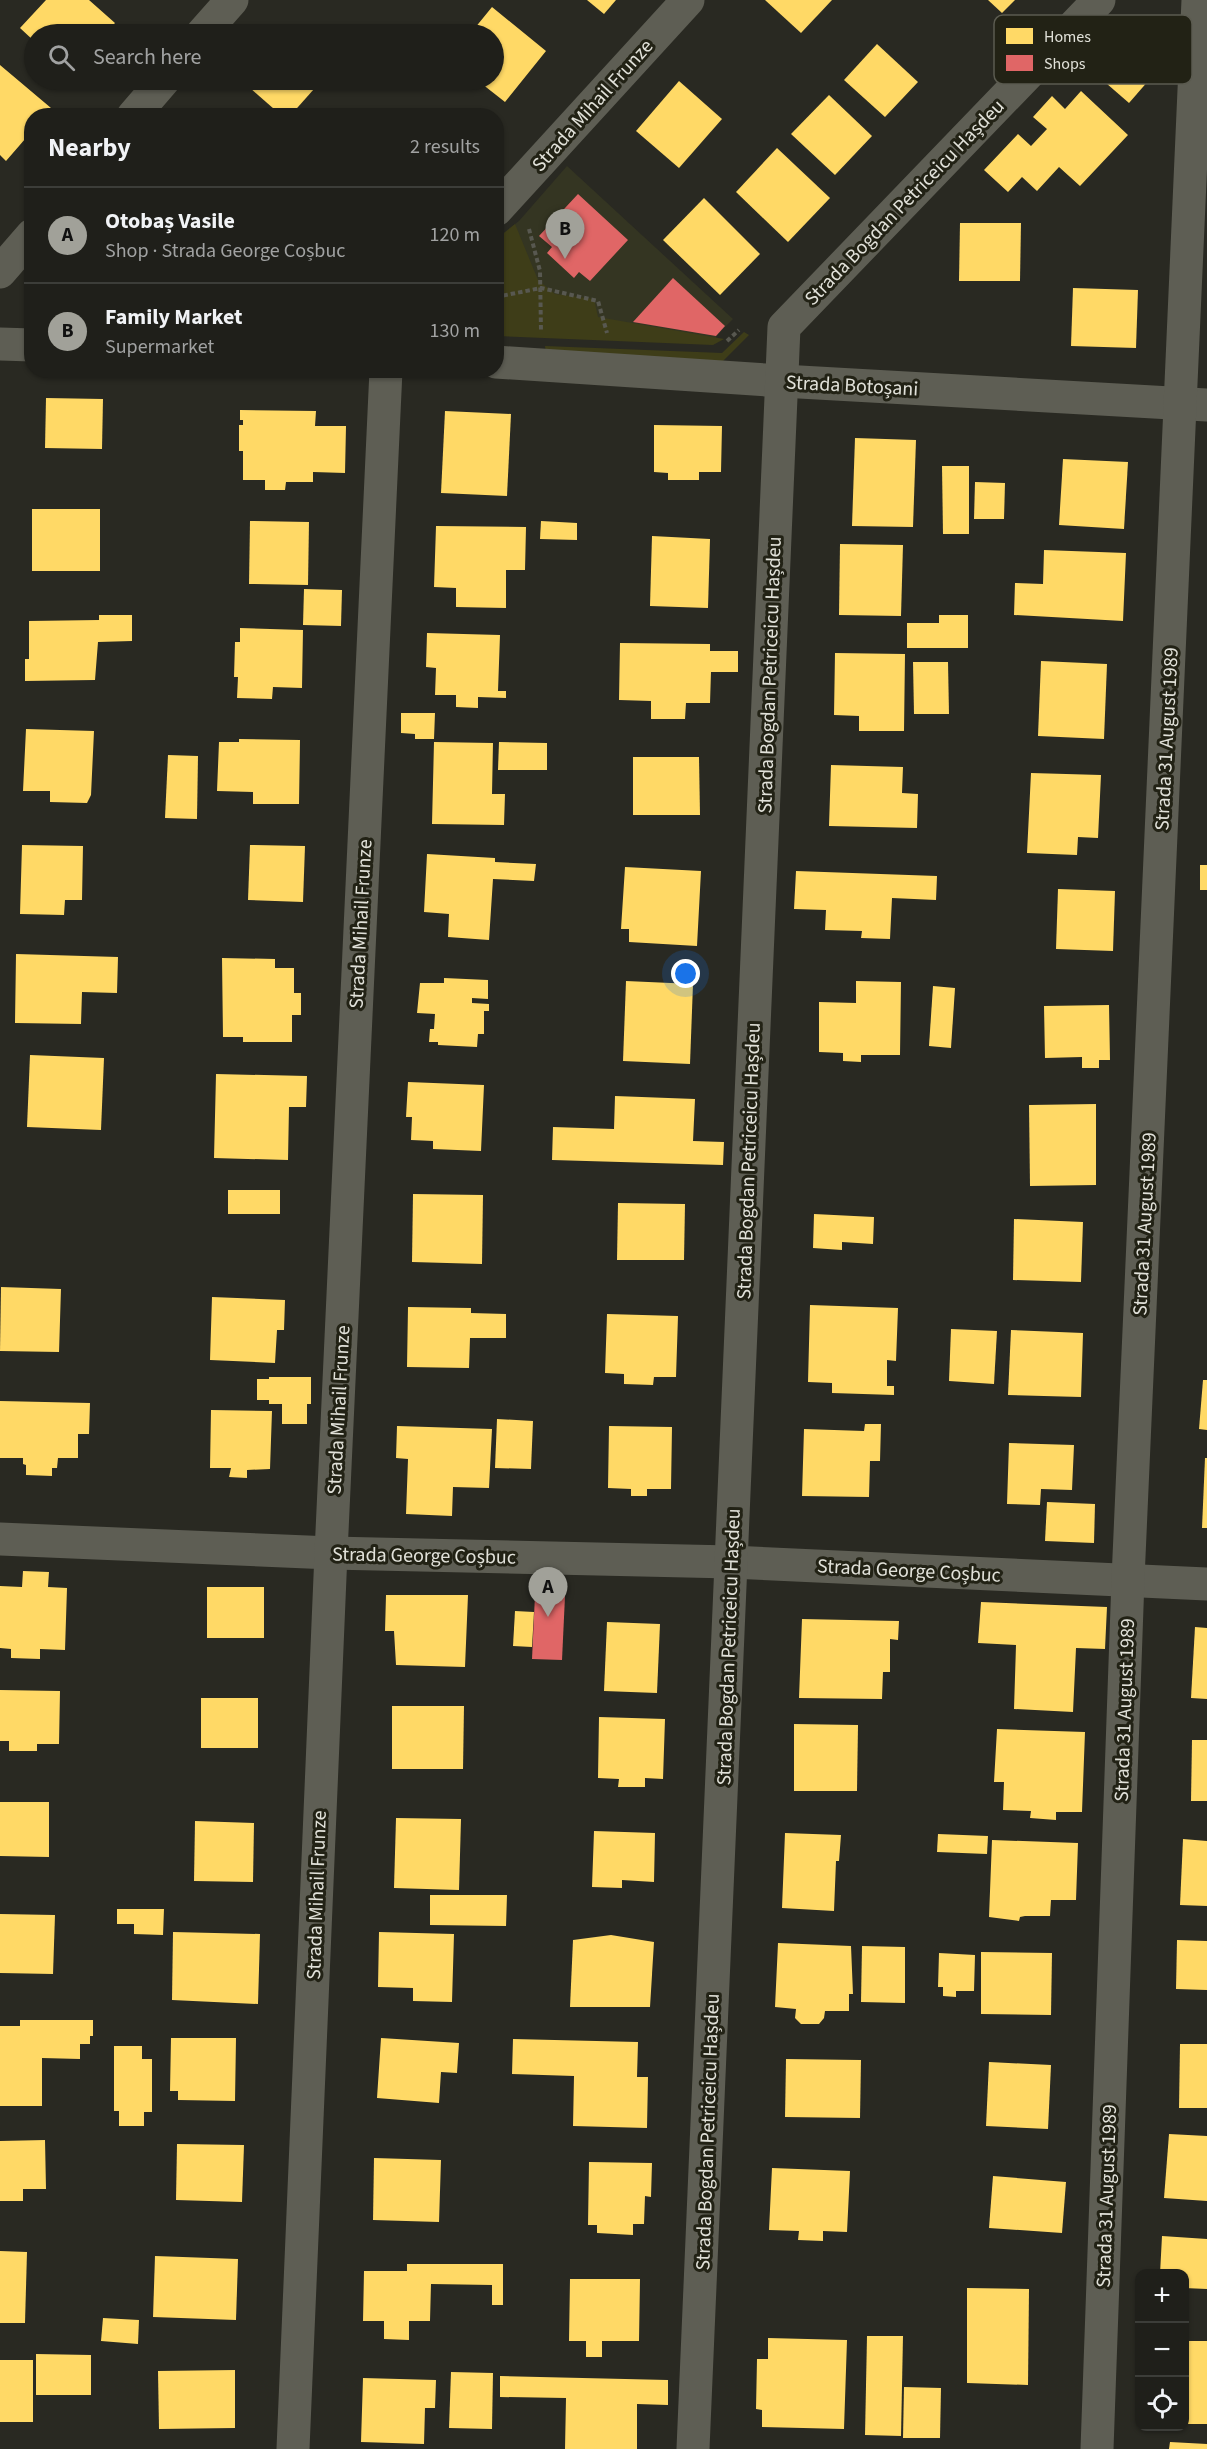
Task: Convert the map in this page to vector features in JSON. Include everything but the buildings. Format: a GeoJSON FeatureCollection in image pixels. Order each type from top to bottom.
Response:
{"type":"FeatureCollection","features":[{"type":"Feature","properties":{"kind":"street"},"geometry":{"type":"LineString","coordinates":[[211,24],[232,0]]}},
{"type":"Feature","properties":{"kind":"street","name":"Strada Mihail Frunze"},"geometry":{"type":"LineString","coordinates":[[504,201],[688,0]]}},
{"type":"Feature","properties":{"kind":"street","name":"Strada Bogdan Petriceicu Hașdeu"},"geometry":{"type":"LineString","coordinates":[[1085,15],[1099,0]]}},
{"type":"Feature","properties":{"kind":"street","name":"Strada 31 August 1989"},"geometry":{"type":"LineString","coordinates":[[1097,2449],[1128,1579],[1194,404],[1198,0]]}},
{"type":"Feature","properties":{"kind":"street","name":"Strada Bogdan Petriceicu Hașdeu"},"geometry":{"type":"LineString","coordinates":[[693,2449],[784,327],[1018,84]]}},
{"type":"Feature","properties":{"kind":"street"},"geometry":{"type":"LineString","coordinates":[[140,108],[155,90]]}},
{"type":"Feature","properties":{"kind":"street"},"geometry":{"type":"LineString","coordinates":[[0,272],[24,244]]}},
{"type":"Feature","properties":{"kind":"street"},"geometry":{"type":"LineString","coordinates":[[0,344],[24,345]]}},
{"type":"Feature","properties":{"kind":"street","name":"Strada Botoșani"},"geometry":{"type":"LineString","coordinates":[[504,363],[1194,404]]}},
{"type":"Feature","properties":{"kind":"street","name":"Strada Mihail Frunze"},"geometry":{"type":"LineString","coordinates":[[293,2449],[331,1553],[386,378]]}},
{"type":"Feature","properties":{"kind":"street","name":"Strada George Coșbuc"},"geometry":{"type":"LineString","coordinates":[[0,1539],[331,1553],[731,1562],[1207,1584]]}},
{"type":"Feature","properties":{"kind":"path"},"geometry":{"type":"LineString","coordinates":[[528,227],[540,271],[541,340]]}},
{"type":"Feature","properties":{"kind":"path"},"geometry":{"type":"LineString","coordinates":[[504,295],[541,288],[598,301],[610,344]]}},
{"type":"Feature","properties":{"kind":"shaded area"},"geometry":{"type":"Polygon","coordinates":[[[567,166],[733,319],[716,336],[717,343],[504,310],[504,233],[519,221],[567,166]]]}},
{"type":"Feature","properties":{"kind":"shaded area"},"geometry":{"type":"Polygon","coordinates":[[[515,224],[538,280],[555,294],[594,299],[598,317],[724,339],[713,345],[504,336],[504,233],[515,224]]]}},
{"type":"Feature","properties":{"kind":"shaded area"},"geometry":{"type":"Polygon","coordinates":[[[744,332],[749,335],[721,363],[546,353],[545,346],[722,353],[744,332]]]}},
{"type":"Feature","properties":{"kind":"place","name":"Family Market"},"geometry":{"type":"Point","coordinates":[565,259]}},
{"type":"Feature","properties":{"kind":"place","name":"Otobaș Vasile"},"geometry":{"type":"Point","coordinates":[548,1617]}}]}
